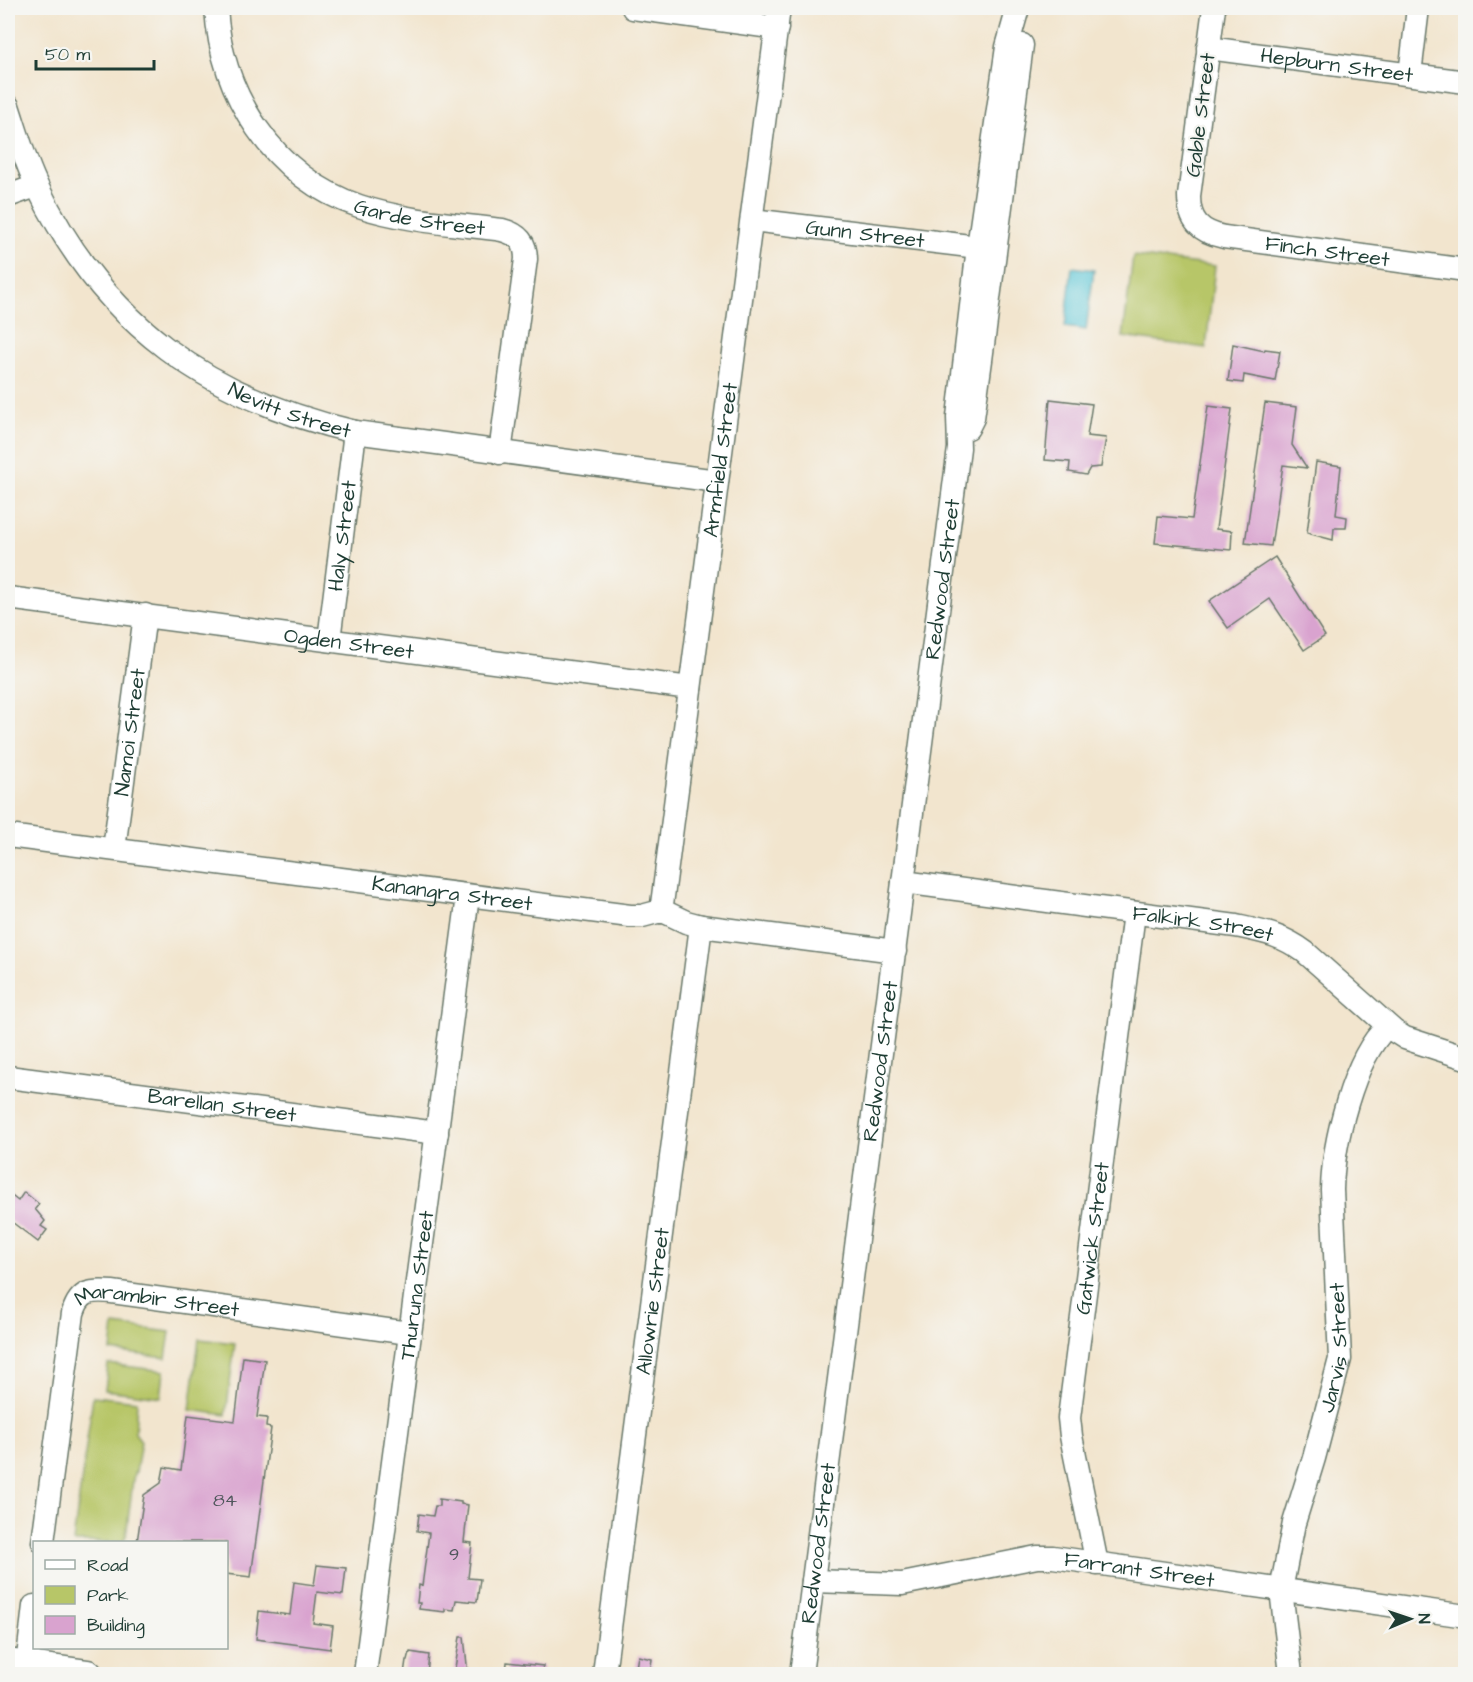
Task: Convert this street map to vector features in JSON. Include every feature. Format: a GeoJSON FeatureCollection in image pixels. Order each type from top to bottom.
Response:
{"type":"FeatureCollection","features":[{"type":"Feature","properties":{"kind":"main road"},"geometry":{"type":"LineString","coordinates":[[17,1665],[88,1674]]}},
{"type":"Feature","properties":{"kind":"street","name":"Garde Street"},"geometry":{"type":"LineString","coordinates":[[216,8],[220,45],[241,104],[262,136],[286,162],[304,176],[340,198],[372,210],[502,230],[513,233],[521,239],[526,259],[500,453]]}},
{"type":"Feature","properties":{"kind":"street"},"geometry":{"type":"LineString","coordinates":[[633,8],[778,18]]}},
{"type":"Feature","properties":{"kind":"street","name":"Redwood Street"},"geometry":{"type":"LineString","coordinates":[[801,1674],[960,448],[958,417],[978,247],[1007,47],[1018,8]]}},
{"type":"Feature","properties":{"kind":"street","name":"Redwood Street"},"geometry":{"type":"LineString","coordinates":[[960,448],[973,418],[983,349],[1022,49],[1018,8]]}},
{"type":"Feature","properties":{"kind":"street","name":"Gable Street"},"geometry":{"type":"LineString","coordinates":[[1194,222],[1189,196],[1214,8]]}},
{"type":"Feature","properties":{"kind":"street"},"geometry":{"type":"LineString","coordinates":[[1410,74],[1418,8]]}},
{"type":"Feature","properties":{"kind":"street","name":"Armfield Street"},"geometry":{"type":"LineString","coordinates":[[661,912],[778,18]]}},
{"type":"Feature","properties":{"kind":"street","name":"Hepburn Street"},"geometry":{"type":"LineString","coordinates":[[1208,48],[1466,82]]}},
{"type":"Feature","properties":{"kind":"street","name":"Nevitt Street"},"geometry":{"type":"LineString","coordinates":[[8,106],[36,186],[75,255],[93,279],[129,318],[177,356],[229,388],[275,409],[322,425],[355,432],[717,481]]}},
{"type":"Feature","properties":{"kind":"street"},"geometry":{"type":"LineString","coordinates":[[8,196],[36,186]]}},
{"type":"Feature","properties":{"kind":"street","name":"Gunn Street"},"geometry":{"type":"LineString","coordinates":[[752,220],[978,247]]}},
{"type":"Feature","properties":{"kind":"street","name":"Finch Street"},"geometry":{"type":"LineString","coordinates":[[1194,222],[1207,232],[1224,237],[1466,270]]}},
{"type":"Feature","properties":{"kind":"street","name":"Haly Street"},"geometry":{"type":"LineString","coordinates":[[329,640],[355,432]]}},
{"type":"Feature","properties":{"kind":"street","name":"Ogden Street"},"geometry":{"type":"LineString","coordinates":[[8,598],[690,688]]}},
{"type":"Feature","properties":{"kind":"street","name":"Namoi Street"},"geometry":{"type":"LineString","coordinates":[[114,849],[145,615]]}},
{"type":"Feature","properties":{"kind":"street","name":"Kanangra Street"},"geometry":{"type":"LineString","coordinates":[[8,836],[630,916],[661,912],[701,926],[895,951]]}},
{"type":"Feature","properties":{"kind":"street","name":"Falkirk Street"},"geometry":{"type":"LineString","coordinates":[[903,882],[1236,926],[1276,935],[1290,941],[1305,952],[1387,1027],[1405,1038],[1466,1058]]}},
{"type":"Feature","properties":{"kind":"street","name":"Thuruna Street"},"geometry":{"type":"LineString","coordinates":[[365,1674],[468,896]]}},
{"type":"Feature","properties":{"kind":"street","name":"Gatwick Street"},"geometry":{"type":"LineString","coordinates":[[1097,1564],[1069,1418],[1134,913]]}},
{"type":"Feature","properties":{"kind":"street","name":"Allowrie Street"},"geometry":{"type":"LineString","coordinates":[[604,1674],[701,926]]}},
{"type":"Feature","properties":{"kind":"street","name":"Jarvis Street"},"geometry":{"type":"LineString","coordinates":[[1291,1674],[1281,1590],[1294,1523],[1340,1359],[1332,1176],[1348,1099],[1369,1048],[1387,1027]]}},
{"type":"Feature","properties":{"kind":"street","name":"Barellan Street"},"geometry":{"type":"LineString","coordinates":[[8,1077],[437,1133]]}},
{"type":"Feature","properties":{"kind":"street","name":"Marambir Street"},"geometry":{"type":"LineString","coordinates":[[43,1541],[73,1313],[83,1295],[95,1291],[112,1292],[409,1333]]}},
{"type":"Feature","properties":{"kind":"street","name":"Farrant Street"},"geometry":{"type":"LineString","coordinates":[[813,1581],[902,1584],[1037,1557],[1053,1557],[1466,1616]]}},
{"type":"Feature","properties":{"kind":"street"},"geometry":{"type":"LineString","coordinates":[[17,1665],[33,1609]]}},
{"type":"Feature","properties":{"kind":"green space"},"geometry":{"type":"Polygon","coordinates":[[[1133,256],[1215,266],[1206,348],[1123,337],[1133,256]]]}},
{"type":"Feature","properties":{"kind":"green space"},"geometry":{"type":"Polygon","coordinates":[[[114,1325],[170,1332],[166,1358],[111,1351],[114,1325]]]}},
{"type":"Feature","properties":{"kind":"green space"},"geometry":{"type":"Polygon","coordinates":[[[199,1339],[235,1343],[226,1415],[190,1410],[199,1339]]]}},
{"type":"Feature","properties":{"kind":"green space"},"geometry":{"type":"Polygon","coordinates":[[[108,1364],[164,1371],[161,1397],[105,1390],[108,1364]]]}},
{"type":"Feature","properties":{"kind":"green space"},"geometry":{"type":"Polygon","coordinates":[[[93,1396],[137,1401],[135,1433],[141,1441],[134,1473],[126,1536],[123,1541],[73,1541],[93,1396]]]}},
{"type":"Feature","properties":{"kind":"water"},"geometry":{"type":"Polygon","coordinates":[[[1072,267],[1094,270],[1086,330],[1065,327],[1072,267]]]}},
{"type":"Feature","properties":{"kind":"building"},"geometry":{"type":"Polygon","coordinates":[[[1233,344],[1264,351],[1265,349],[1280,351],[1275,381],[1244,375],[1243,383],[1228,381],[1233,344]]]}},
{"type":"Feature","properties":{"kind":"building"},"geometry":{"type":"Polygon","coordinates":[[[1050,399],[1092,404],[1087,436],[1106,438],[1101,467],[1090,468],[1086,475],[1069,472],[1070,462],[1045,460],[1050,399]]]}},
{"type":"Feature","properties":{"kind":"building"},"geometry":{"type":"Polygon","coordinates":[[[1265,403],[1297,407],[1292,445],[1307,468],[1283,465],[1271,546],[1245,543],[1265,403]]]}},
{"type":"Feature","properties":{"kind":"building"},"geometry":{"type":"Polygon","coordinates":[[[1208,406],[1232,409],[1216,529],[1232,531],[1231,550],[1155,543],[1158,516],[1192,519],[1208,406]]]}},
{"type":"Feature","properties":{"kind":"building"},"geometry":{"type":"Polygon","coordinates":[[[1316,462],[1341,466],[1336,515],[1347,517],[1346,528],[1334,528],[1333,540],[1307,533],[1316,462]]]}},
{"type":"Feature","properties":{"kind":"building"},"geometry":{"type":"Polygon","coordinates":[[[1275,557],[1325,636],[1304,650],[1270,599],[1228,628],[1209,601],[1275,557]]]}},
{"type":"Feature","properties":{"kind":"building"},"geometry":{"type":"Polygon","coordinates":[[[24,1192],[39,1204],[35,1209],[45,1221],[41,1226],[47,1230],[38,1242],[8,1219],[8,1193],[18,1201],[24,1192]]]}},
{"type":"Feature","properties":{"kind":"building"},"geometry":{"type":"Polygon","coordinates":[[[243,1357],[265,1360],[257,1417],[267,1418],[266,1427],[271,1428],[251,1577],[228,1574],[228,1541],[137,1541],[144,1495],[161,1483],[164,1467],[181,1470],[188,1415],[235,1421],[243,1357]]]}},
{"type":"Feature","properties":{"kind":"building"},"geometry":{"type":"Polygon","coordinates":[[[439,1499],[468,1505],[464,1542],[472,1543],[468,1578],[480,1579],[477,1602],[456,1600],[454,1610],[445,1609],[445,1612],[419,1609],[420,1603],[417,1603],[419,1585],[422,1586],[429,1533],[417,1531],[419,1514],[433,1516],[435,1506],[439,1506],[439,1499]]]}},
{"type":"Feature","properties":{"kind":"building"},"geometry":{"type":"Polygon","coordinates":[[[317,1565],[346,1568],[343,1595],[317,1592],[313,1623],[333,1626],[330,1649],[256,1639],[259,1611],[290,1615],[294,1582],[314,1585],[317,1565]]]}},
{"type":"Feature","properties":{"kind":"building"},"geometry":{"type":"Polygon","coordinates":[[[460,1637],[464,1637],[468,1674],[454,1674],[460,1637]]]}},
{"type":"Feature","properties":{"kind":"building"},"geometry":{"type":"Polygon","coordinates":[[[410,1652],[429,1655],[427,1674],[404,1674],[410,1652]]]}},
{"type":"Feature","properties":{"kind":"building"},"geometry":{"type":"Polygon","coordinates":[[[638,1656],[652,1659],[650,1674],[635,1674],[638,1656]]]}},
{"type":"Feature","properties":{"kind":"building"},"geometry":{"type":"Polygon","coordinates":[[[507,1662],[543,1666],[543,1674],[506,1674],[507,1662]]]}}]}
